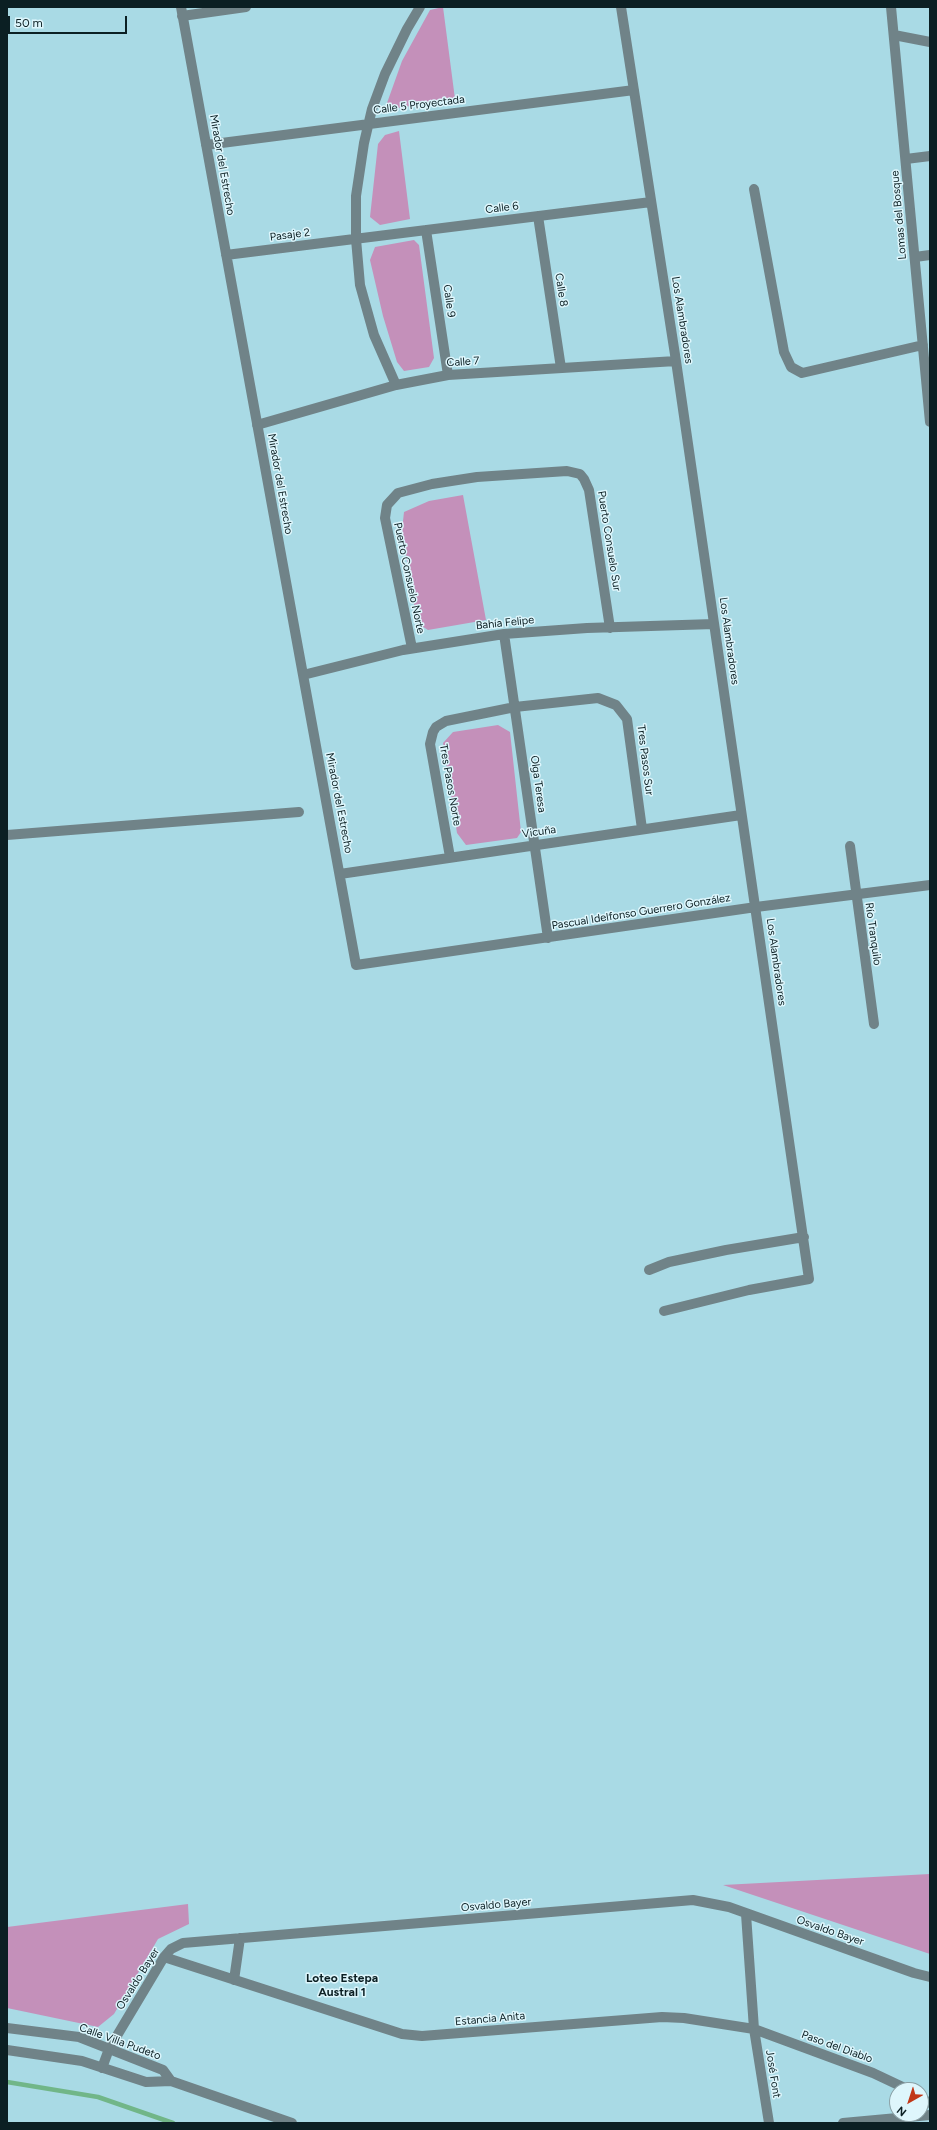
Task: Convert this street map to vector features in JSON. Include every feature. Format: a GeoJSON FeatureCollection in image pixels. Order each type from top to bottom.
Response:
{"type":"FeatureCollection","features":[{"type":"Feature","properties":{"kind":"street"},"geometry":{"type":"LineString","coordinates":[[182,12],[246,7]]}},
{"type":"Feature","properties":{"kind":"street"},"geometry":{"type":"LineString","coordinates":[[396,385],[384,362],[366,310],[360,285],[356,239],[356,196],[369,124],[385,74],[407,29],[420,7]]}},
{"type":"Feature","properties":{"kind":"street","name":"Los Alambradores"},"geometry":{"type":"LineString","coordinates":[[621,7],[676,361],[809,1279],[727,1295],[664,1311]]}},
{"type":"Feature","properties":{"kind":"street","name":"Lomas del Bosque"},"geometry":{"type":"LineString","coordinates":[[891,7],[923,345],[927,357],[930,422]]}},
{"type":"Feature","properties":{"kind":"street","name":"Mirador del Estrecho"},"geometry":{"type":"LineString","coordinates":[[182,12],[356,966]]}},
{"type":"Feature","properties":{"kind":"street"},"geometry":{"type":"LineString","coordinates":[[894,35],[930,42]]}},
{"type":"Feature","properties":{"kind":"street","name":"Calle 5 Proyectada"},"geometry":{"type":"LineString","coordinates":[[206,145],[634,90]]}},
{"type":"Feature","properties":{"kind":"street"},"geometry":{"type":"LineString","coordinates":[[906,159],[930,156]]}},
{"type":"Feature","properties":{"kind":"street"},"geometry":{"type":"LineString","coordinates":[[754,189],[784,352],[791,367],[802,373],[923,345]]}},
{"type":"Feature","properties":{"kind":"street","name":"Calle 6"},"geometry":{"type":"LineString","coordinates":[[356,239],[651,202]]}},
{"type":"Feature","properties":{"kind":"street","name":"Calle 8"},"geometry":{"type":"LineString","coordinates":[[538,216],[561,368]]}},
{"type":"Feature","properties":{"kind":"street","name":"Calle 9"},"geometry":{"type":"LineString","coordinates":[[426,230],[448,375]]}},
{"type":"Feature","properties":{"kind":"street","name":"Pasaje 2"},"geometry":{"type":"LineString","coordinates":[[226,256],[356,239]]}},
{"type":"Feature","properties":{"kind":"street"},"geometry":{"type":"LineString","coordinates":[[915,257],[930,255]]}},
{"type":"Feature","properties":{"kind":"street","name":"Calle 7"},"geometry":{"type":"LineString","coordinates":[[257,425],[396,385],[448,375],[676,361]]}},
{"type":"Feature","properties":{"kind":"street","name":"Puerto Consuelo Sur"},"geometry":{"type":"LineString","coordinates":[[398,493],[432,484],[477,477],[567,471],[580,474],[588,484],[610,628]]}},
{"type":"Feature","properties":{"kind":"street","name":"Puerto Consuelo Norte"},"geometry":{"type":"LineString","coordinates":[[398,493],[387,505],[385,518],[412,648]]}},
{"type":"Feature","properties":{"kind":"street","name":"Bahía Felipe"},"geometry":{"type":"LineString","coordinates":[[302,675],[412,648],[504,634],[714,624]]}},
{"type":"Feature","properties":{"kind":"street","name":"Olga Teresa"},"geometry":{"type":"LineString","coordinates":[[504,634],[548,938]]}},
{"type":"Feature","properties":{"kind":"street","name":"Tres Pasos Sur"},"geometry":{"type":"LineString","coordinates":[[515,707],[598,698],[616,706],[627,719],[642,829]]}},
{"type":"Feature","properties":{"kind":"street","name":"Tres Pasos Norte"},"geometry":{"type":"LineString","coordinates":[[450,857],[430,744],[433,732],[436,727],[446,721],[515,707]]}},
{"type":"Feature","properties":{"kind":"street"},"geometry":{"type":"LineString","coordinates":[[7,835],[299,812]]}},
{"type":"Feature","properties":{"kind":"street","name":"Vicuña"},"geometry":{"type":"LineString","coordinates":[[340,874],[741,815]]}},
{"type":"Feature","properties":{"kind":"street","name":"Río Tranquilo"},"geometry":{"type":"LineString","coordinates":[[850,846],[874,1024]]}},
{"type":"Feature","properties":{"kind":"street","name":"Pascual Idelfonso Guerrero González"},"geometry":{"type":"LineString","coordinates":[[356,966],[756,907],[856,895],[930,884]]}},
{"type":"Feature","properties":{"kind":"street"},"geometry":{"type":"LineString","coordinates":[[649,1270],[669,1262],[726,1250],[804,1237]]}},
{"type":"Feature","properties":{"kind":"street","name":"Osvaldo Bayer"},"geometry":{"type":"LineString","coordinates":[[102,2068],[109,2049],[164,1957],[171,1949],[183,1943],[693,1900],[723,1905],[930,1977]]}},
{"type":"Feature","properties":{"kind":"street","name":"José Font"},"geometry":{"type":"LineString","coordinates":[[746,1914],[754,2029],[768,2123]]}},
{"type":"Feature","properties":{"kind":"street"},"geometry":{"type":"LineString","coordinates":[[234,1980],[240,1938]]}},
{"type":"Feature","properties":{"kind":"street","name":"Estancia Anita"},"geometry":{"type":"LineString","coordinates":[[164,1957],[392,2031],[422,2036],[662,2017],[684,2018],[754,2029]]}},
{"type":"Feature","properties":{"kind":"street","name":"Calle Villa Pudeto"},"geometry":{"type":"LineString","coordinates":[[7,2028],[79,2037],[163,2070],[172,2081]]}},
{"type":"Feature","properties":{"kind":"street","name":"Paso del Diablo"},"geometry":{"type":"LineString","coordinates":[[754,2029],[873,2073],[892,2082]]}},
{"type":"Feature","properties":{"kind":"street","name":"Calle Villa Pudeto"},"geometry":{"type":"LineString","coordinates":[[7,2050],[82,2061],[146,2082],[172,2081],[292,2123]]}},
{"type":"Feature","properties":{"kind":"street"},"geometry":{"type":"LineString","coordinates":[[843,2123],[889,2121]]}},
{"type":"Feature","properties":{"kind":"shaded area"},"geometry":{"type":"Polygon","coordinates":[[[443,7],[455,99],[398,108],[387,103],[402,61],[430,10],[443,7]]]}},
{"type":"Feature","properties":{"kind":"shaded area"},"geometry":{"type":"Polygon","coordinates":[[[399,131],[410,219],[380,225],[370,217],[378,144],[385,135],[399,131]]]}},
{"type":"Feature","properties":{"kind":"shaded area"},"geometry":{"type":"Polygon","coordinates":[[[414,240],[419,245],[434,358],[429,367],[404,371],[397,362],[383,316],[370,260],[375,247],[414,240]]]}},
{"type":"Feature","properties":{"kind":"shaded area"},"geometry":{"type":"Polygon","coordinates":[[[463,495],[486,620],[428,630],[417,623],[402,530],[404,512],[429,501],[463,495]]]}},
{"type":"Feature","properties":{"kind":"shaded area"},"geometry":{"type":"Polygon","coordinates":[[[498,725],[510,732],[521,832],[517,838],[466,845],[457,833],[443,743],[453,732],[498,725]]]}},
{"type":"Feature","properties":{"kind":"shaded area"},"geometry":{"type":"Polygon","coordinates":[[[930,1874],[930,1954],[723,1885],[930,1874]]]}},
{"type":"Feature","properties":{"kind":"shaded area"},"geometry":{"type":"Polygon","coordinates":[[[188,1904],[189,1924],[158,1939],[114,2014],[98,2027],[7,2008],[7,1927],[188,1904]]]}},
{"type":"Feature","properties":{"kind":"waterway"},"geometry":{"type":"LineString","coordinates":[[7,2082],[98,2097],[173,2123]]}},
{"type":"Feature","properties":{"kind":"district","name":"Loteo Estepa Austral 1"},"geometry":{"type":"Point","coordinates":[342,1985]}}]}
